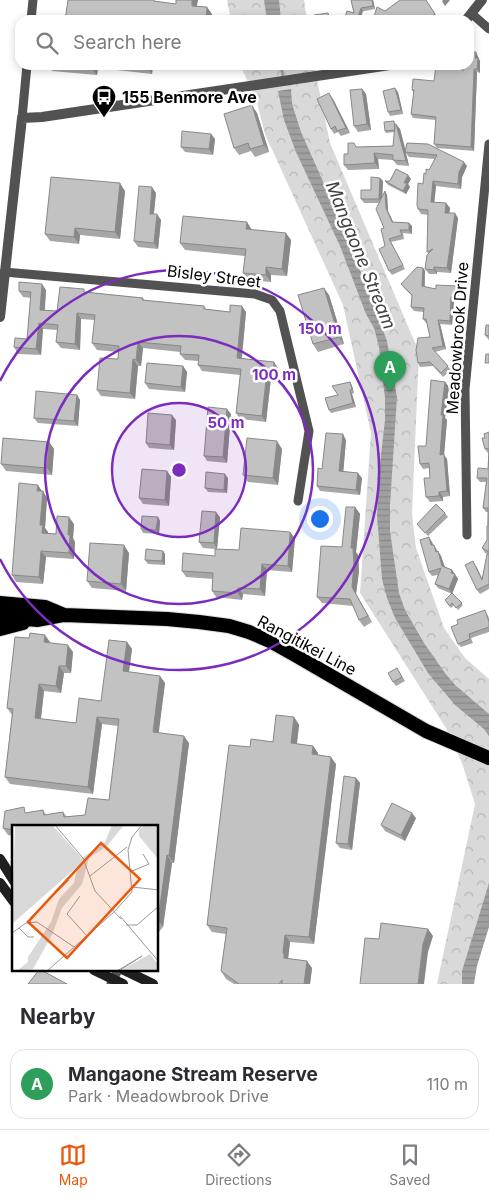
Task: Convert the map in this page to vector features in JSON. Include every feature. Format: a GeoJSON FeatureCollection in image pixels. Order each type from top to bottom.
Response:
{"type":"FeatureCollection","features":[{"type":"Feature","properties":{"kind":"highway","name":"Rangitikei Line"},"geometry":{"type":"LineString","coordinates":[[0,604],[45,607],[64,615]]}},
{"type":"Feature","properties":{"kind":"highway","name":"Rangitikei Line"},"geometry":{"type":"LineString","coordinates":[[0,617],[38,620],[64,615],[199,622],[229,626],[270,641],[426,731],[484,756]]}},
{"type":"Feature","properties":{"kind":"highway"},"geometry":{"type":"LineString","coordinates":[[0,629],[38,620]]}},
{"type":"Feature","properties":{"kind":"main road"},"geometry":{"type":"LineString","coordinates":[[0,859],[12,879]]}},
{"type":"Feature","properties":{"kind":"main road"},"geometry":{"type":"LineString","coordinates":[[1,888],[12,900]]}},
{"type":"Feature","properties":{"kind":"main road"},"geometry":{"type":"LineString","coordinates":[[99,972],[116,979]]}},
{"type":"Feature","properties":{"kind":"main road"},"geometry":{"type":"LineString","coordinates":[[128,972],[153,984]]}},
{"type":"Feature","properties":{"kind":"street"},"geometry":{"type":"LineString","coordinates":[[32,15],[33,0]]}},
{"type":"Feature","properties":{"kind":"street"},"geometry":{"type":"LineString","coordinates":[[471,15],[482,0]]}},
{"type":"Feature","properties":{"kind":"street"},"geometry":{"type":"LineString","coordinates":[[474,20],[489,29]]}},
{"type":"Feature","properties":{"kind":"street"},"geometry":{"type":"LineString","coordinates":[[0,317],[27,70]]}},
{"type":"Feature","properties":{"kind":"street"},"geometry":{"type":"LineString","coordinates":[[22,118],[42,117],[355,70]]}},
{"type":"Feature","properties":{"kind":"street","name":"Meadowbrook Drive"},"geometry":{"type":"LineString","coordinates":[[467,536],[465,390],[489,144]]}},
{"type":"Feature","properties":{"kind":"street","name":"Bisley Street"},"geometry":{"type":"LineString","coordinates":[[4,272],[256,294],[272,300],[280,311],[309,431],[298,501]]}},
{"type":"Feature","properties":{"kind":"green space"},"geometry":{"type":"Polygon","coordinates":[[[227,0],[304,0],[306,15],[230,15],[227,0]]]}},
{"type":"Feature","properties":{"kind":"green space"},"geometry":{"type":"Polygon","coordinates":[[[242,70],[315,70],[330,143],[419,352],[412,514],[416,548],[444,628],[465,658],[489,679],[489,902],[471,984],[437,984],[475,804],[462,763],[446,728],[360,593],[371,433],[343,305],[265,134],[256,99],[242,70]]]}},
{"type":"Feature","properties":{"kind":"shaded area"},"geometry":{"type":"Polygon","coordinates":[[[264,0],[279,0],[280,15],[266,15],[264,0]]]}},
{"type":"Feature","properties":{"kind":"shaded area"},"geometry":{"type":"Polygon","coordinates":[[[291,89],[292,104],[301,132],[346,233],[387,341],[397,397],[390,531],[399,593],[405,610],[424,643],[445,673],[455,685],[489,714],[489,736],[484,729],[455,705],[428,673],[395,618],[387,598],[382,579],[377,515],[385,420],[385,398],[379,347],[374,328],[366,314],[340,246],[296,152],[284,120],[278,91],[291,89]]]}},
{"type":"Feature","properties":{"kind":"shaded area"},"geometry":{"type":"Polygon","coordinates":[[[489,883],[489,927],[477,966],[474,984],[462,984],[462,971],[489,883]]]}},
{"type":"Feature","properties":{"kind":"building"},"geometry":{"type":"Polygon","coordinates":[[[68,0],[154,0],[176,4],[176,0],[192,0],[192,6],[207,7],[206,15],[66,15],[68,0]]]}},
{"type":"Feature","properties":{"kind":"building"},"geometry":{"type":"Polygon","coordinates":[[[351,0],[372,0],[373,6],[361,8],[359,15],[346,15],[347,11],[354,13],[351,0]]]}},
{"type":"Feature","properties":{"kind":"building"},"geometry":{"type":"Polygon","coordinates":[[[400,0],[426,0],[435,14],[375,15],[377,7],[385,11],[400,0]]]}},
{"type":"Feature","properties":{"kind":"building"},"geometry":{"type":"Polygon","coordinates":[[[474,52],[476,52],[475,58],[478,58],[477,69],[474,69],[474,52]]]}},
{"type":"Feature","properties":{"kind":"building"},"geometry":{"type":"Polygon","coordinates":[[[435,70],[474,70],[471,147],[434,144],[436,117],[411,114],[414,90],[412,90],[413,79],[434,81],[435,70]]]}},
{"type":"Feature","properties":{"kind":"building"},"geometry":{"type":"Polygon","coordinates":[[[395,88],[401,110],[388,112],[383,91],[395,88]]]}},
{"type":"Feature","properties":{"kind":"building"},"geometry":{"type":"Polygon","coordinates":[[[362,89],[367,124],[354,126],[350,90],[362,89]]]}},
{"type":"Feature","properties":{"kind":"building"},"geometry":{"type":"Polygon","coordinates":[[[329,93],[346,128],[337,131],[335,126],[331,129],[317,99],[329,93]]]}},
{"type":"Feature","properties":{"kind":"building"},"geometry":{"type":"Polygon","coordinates":[[[252,105],[264,145],[250,149],[248,143],[234,148],[224,114],[252,105]]]}},
{"type":"Feature","properties":{"kind":"building"},"geometry":{"type":"Polygon","coordinates":[[[394,121],[395,130],[385,131],[384,122],[394,121]]]}},
{"type":"Feature","properties":{"kind":"building"},"geometry":{"type":"Polygon","coordinates":[[[395,124],[406,161],[393,160],[393,155],[374,153],[375,163],[344,165],[344,154],[348,154],[348,143],[354,143],[356,147],[393,146],[395,124]]]}},
{"type":"Feature","properties":{"kind":"building"},"geometry":{"type":"Polygon","coordinates":[[[182,131],[211,134],[209,149],[181,147],[182,131]]]}},
{"type":"Feature","properties":{"kind":"building"},"geometry":{"type":"Polygon","coordinates":[[[407,143],[428,144],[464,162],[459,172],[458,184],[433,181],[431,202],[446,203],[445,213],[455,213],[447,268],[434,267],[434,270],[425,269],[427,255],[433,249],[427,252],[428,210],[418,209],[417,205],[418,183],[423,184],[424,173],[426,174],[426,169],[429,170],[437,155],[405,152],[407,143]]]}},
{"type":"Feature","properties":{"kind":"building"},"geometry":{"type":"Polygon","coordinates":[[[396,169],[408,175],[403,191],[385,181],[390,181],[396,169]]]}},
{"type":"Feature","properties":{"kind":"building"},"geometry":{"type":"Polygon","coordinates":[[[51,177],[120,183],[115,232],[75,228],[74,237],[45,234],[51,177]]]}},
{"type":"Feature","properties":{"kind":"building"},"geometry":{"type":"Polygon","coordinates":[[[371,177],[380,178],[379,199],[361,199],[361,190],[371,190],[371,177]]]}},
{"type":"Feature","properties":{"kind":"building"},"geometry":{"type":"Polygon","coordinates":[[[139,186],[152,187],[150,214],[157,214],[154,243],[134,241],[139,186]]]}},
{"type":"Feature","properties":{"kind":"building"},"geometry":{"type":"Polygon","coordinates":[[[385,191],[386,208],[392,222],[409,223],[409,230],[400,230],[402,235],[389,239],[403,265],[389,271],[379,249],[385,246],[381,229],[384,228],[376,209],[385,191]]]}},
{"type":"Feature","properties":{"kind":"building"},"geometry":{"type":"Polygon","coordinates":[[[183,216],[247,222],[246,229],[286,233],[282,269],[266,267],[266,275],[243,273],[246,249],[180,243],[183,216]]]}},
{"type":"Feature","properties":{"kind":"building"},"geometry":{"type":"Polygon","coordinates":[[[417,267],[423,268],[422,286],[436,289],[436,285],[456,286],[455,298],[451,297],[450,321],[438,320],[443,346],[432,348],[448,366],[441,373],[430,362],[418,363],[416,350],[418,338],[430,337],[426,319],[423,319],[424,308],[411,307],[412,295],[401,284],[417,267]]]}},
{"type":"Feature","properties":{"kind":"building"},"geometry":{"type":"Polygon","coordinates":[[[19,282],[42,284],[40,310],[57,311],[60,287],[84,289],[84,292],[143,298],[142,300],[204,306],[204,309],[230,312],[230,305],[242,306],[237,358],[274,362],[273,373],[267,372],[262,416],[236,413],[241,369],[198,365],[199,355],[180,354],[181,346],[138,342],[136,360],[133,359],[130,393],[97,390],[100,358],[118,359],[119,346],[92,343],[95,315],[77,313],[75,344],[56,342],[58,325],[39,323],[36,349],[14,347],[15,338],[27,339],[31,292],[19,291],[19,282]]]}},
{"type":"Feature","properties":{"kind":"building"},"geometry":{"type":"Polygon","coordinates":[[[324,288],[339,337],[313,344],[298,295],[324,288]]]}},
{"type":"Feature","properties":{"kind":"building"},"geometry":{"type":"Polygon","coordinates":[[[486,325],[489,325],[489,336],[485,335],[486,325]]]}},
{"type":"Feature","properties":{"kind":"building"},"geometry":{"type":"Polygon","coordinates":[[[486,354],[489,354],[489,363],[485,363],[486,354]]]}},
{"type":"Feature","properties":{"kind":"building"},"geometry":{"type":"Polygon","coordinates":[[[147,363],[183,366],[181,387],[145,383],[147,363]]]}},
{"type":"Feature","properties":{"kind":"building"},"geometry":{"type":"Polygon","coordinates":[[[431,380],[445,382],[441,415],[443,415],[440,455],[444,454],[447,491],[439,492],[439,496],[426,497],[424,478],[430,478],[429,463],[420,464],[418,446],[426,446],[431,380]]]}},
{"type":"Feature","properties":{"kind":"building"},"geometry":{"type":"Polygon","coordinates":[[[350,382],[353,403],[329,410],[325,398],[338,395],[332,386],[350,382]]]}},
{"type":"Feature","properties":{"kind":"building"},"geometry":{"type":"Polygon","coordinates":[[[36,391],[77,395],[74,421],[34,418],[36,391]]]}},
{"type":"Feature","properties":{"kind":"building"},"geometry":{"type":"Polygon","coordinates":[[[208,407],[227,409],[223,457],[204,456],[208,407]]]}},
{"type":"Feature","properties":{"kind":"building"},"geometry":{"type":"Polygon","coordinates":[[[148,413],[172,415],[170,445],[146,443],[148,413]]]}},
{"type":"Feature","properties":{"kind":"building"},"geometry":{"type":"Polygon","coordinates":[[[489,432],[489,448],[485,449],[482,438],[485,438],[484,434],[489,432]]]}},
{"type":"Feature","properties":{"kind":"building"},"geometry":{"type":"Polygon","coordinates":[[[326,433],[343,434],[339,471],[358,473],[356,490],[317,486],[318,468],[322,469],[326,433]]]}},
{"type":"Feature","properties":{"kind":"building"},"geometry":{"type":"Polygon","coordinates":[[[3,438],[49,442],[47,468],[1,464],[3,438]]]}},
{"type":"Feature","properties":{"kind":"building"},"geometry":{"type":"Polygon","coordinates":[[[247,438],[277,441],[273,478],[243,475],[247,438]]]}},
{"type":"Feature","properties":{"kind":"building"},"geometry":{"type":"Polygon","coordinates":[[[489,450],[489,552],[482,548],[487,540],[488,526],[488,508],[483,508],[487,478],[477,478],[478,468],[488,469],[489,450]]]}},
{"type":"Feature","properties":{"kind":"building"},"geometry":{"type":"Polygon","coordinates":[[[142,469],[167,471],[165,500],[139,498],[142,469]]]}},
{"type":"Feature","properties":{"kind":"building"},"geometry":{"type":"Polygon","coordinates":[[[206,472],[225,474],[224,490],[205,488],[206,472]]]}},
{"type":"Feature","properties":{"kind":"building"},"geometry":{"type":"Polygon","coordinates":[[[19,483],[38,485],[37,491],[43,491],[40,525],[43,525],[42,533],[56,534],[57,516],[69,517],[69,553],[41,551],[39,577],[12,575],[19,483]]]}},
{"type":"Feature","properties":{"kind":"building"},"geometry":{"type":"Polygon","coordinates":[[[436,504],[445,513],[425,533],[417,524],[436,504]]]}},
{"type":"Feature","properties":{"kind":"building"},"geometry":{"type":"Polygon","coordinates":[[[346,507],[355,507],[351,548],[353,548],[354,564],[352,587],[368,616],[359,620],[350,599],[317,597],[321,546],[342,547],[346,507]]]}},
{"type":"Feature","properties":{"kind":"building"},"geometry":{"type":"Polygon","coordinates":[[[202,511],[216,512],[214,543],[199,542],[202,511]]]}},
{"type":"Feature","properties":{"kind":"building"},"geometry":{"type":"Polygon","coordinates":[[[142,516],[158,517],[156,530],[141,529],[142,516]]]}},
{"type":"Feature","properties":{"kind":"building"},"geometry":{"type":"Polygon","coordinates":[[[241,528],[290,532],[288,566],[262,564],[260,589],[238,588],[238,593],[212,591],[213,573],[182,571],[183,553],[215,556],[215,549],[239,550],[241,528]]]}},
{"type":"Feature","properties":{"kind":"building"},"geometry":{"type":"Polygon","coordinates":[[[429,537],[431,545],[434,545],[436,552],[438,551],[442,566],[452,570],[451,573],[455,574],[449,589],[435,584],[441,568],[429,572],[420,540],[429,537]]]}},
{"type":"Feature","properties":{"kind":"building"},"geometry":{"type":"Polygon","coordinates":[[[90,543],[124,545],[121,584],[87,581],[90,543]]]}},
{"type":"Feature","properties":{"kind":"building"},"geometry":{"type":"Polygon","coordinates":[[[146,549],[163,551],[162,561],[145,560],[146,549]]]}},
{"type":"Feature","properties":{"kind":"building"},"geometry":{"type":"Polygon","coordinates":[[[489,553],[489,584],[477,590],[465,565],[473,561],[482,580],[487,554],[489,553]]]}},
{"type":"Feature","properties":{"kind":"building"},"geometry":{"type":"Polygon","coordinates":[[[452,593],[462,603],[456,608],[452,603],[450,606],[445,600],[452,593]]]}},
{"type":"Feature","properties":{"kind":"building"},"geometry":{"type":"Polygon","coordinates":[[[485,610],[489,627],[469,634],[470,639],[458,644],[451,627],[458,624],[457,620],[485,610]]]}},
{"type":"Feature","properties":{"kind":"building"},"geometry":{"type":"Polygon","coordinates":[[[30,633],[45,635],[44,642],[68,645],[66,666],[59,666],[56,686],[39,684],[35,718],[76,723],[79,698],[101,701],[109,640],[127,642],[123,671],[160,676],[153,732],[184,736],[169,856],[167,855],[159,913],[159,825],[12,825],[12,830],[3,828],[5,811],[24,807],[25,813],[43,810],[44,815],[63,812],[64,817],[85,815],[88,798],[109,800],[119,719],[97,717],[88,787],[5,777],[13,709],[7,708],[15,637],[29,638],[30,633]]]}},
{"type":"Feature","properties":{"kind":"building"},"geometry":{"type":"Polygon","coordinates":[[[397,668],[402,677],[393,682],[388,673],[397,668]]]}},
{"type":"Feature","properties":{"kind":"building"},"geometry":{"type":"Polygon","coordinates":[[[276,715],[294,717],[291,743],[313,746],[312,754],[331,757],[309,937],[285,935],[284,958],[307,961],[304,984],[282,984],[282,980],[279,984],[239,984],[221,971],[227,928],[207,925],[229,745],[250,747],[251,739],[273,742],[276,715]]]}},
{"type":"Feature","properties":{"kind":"building"},"geometry":{"type":"Polygon","coordinates":[[[344,776],[356,778],[348,844],[336,843],[344,776]]]}},
{"type":"Feature","properties":{"kind":"building"},"geometry":{"type":"Polygon","coordinates":[[[392,803],[412,813],[401,835],[381,825],[392,803]]]}},
{"type":"Feature","properties":{"kind":"building"},"geometry":{"type":"Polygon","coordinates":[[[381,923],[428,929],[423,944],[418,984],[360,984],[365,938],[379,939],[381,923]]]}},
{"type":"Feature","properties":{"kind":"building"},"geometry":{"type":"Polygon","coordinates":[[[37,972],[45,972],[67,984],[28,984],[37,972]]]}},
{"type":"Feature","properties":{"kind":"waterway","name":"Mangaone Stream"},"geometry":{"type":"LineString","coordinates":[[282,70],[283,77]]}},
{"type":"Feature","properties":{"kind":"place","name":"155 Benmore Ave"},"geometry":{"type":"Point","coordinates":[104,118]}},
{"type":"Feature","properties":{"kind":"place","name":"Mangaone Stream Reserve"},"geometry":{"type":"Point","coordinates":[390,392]}}]}
